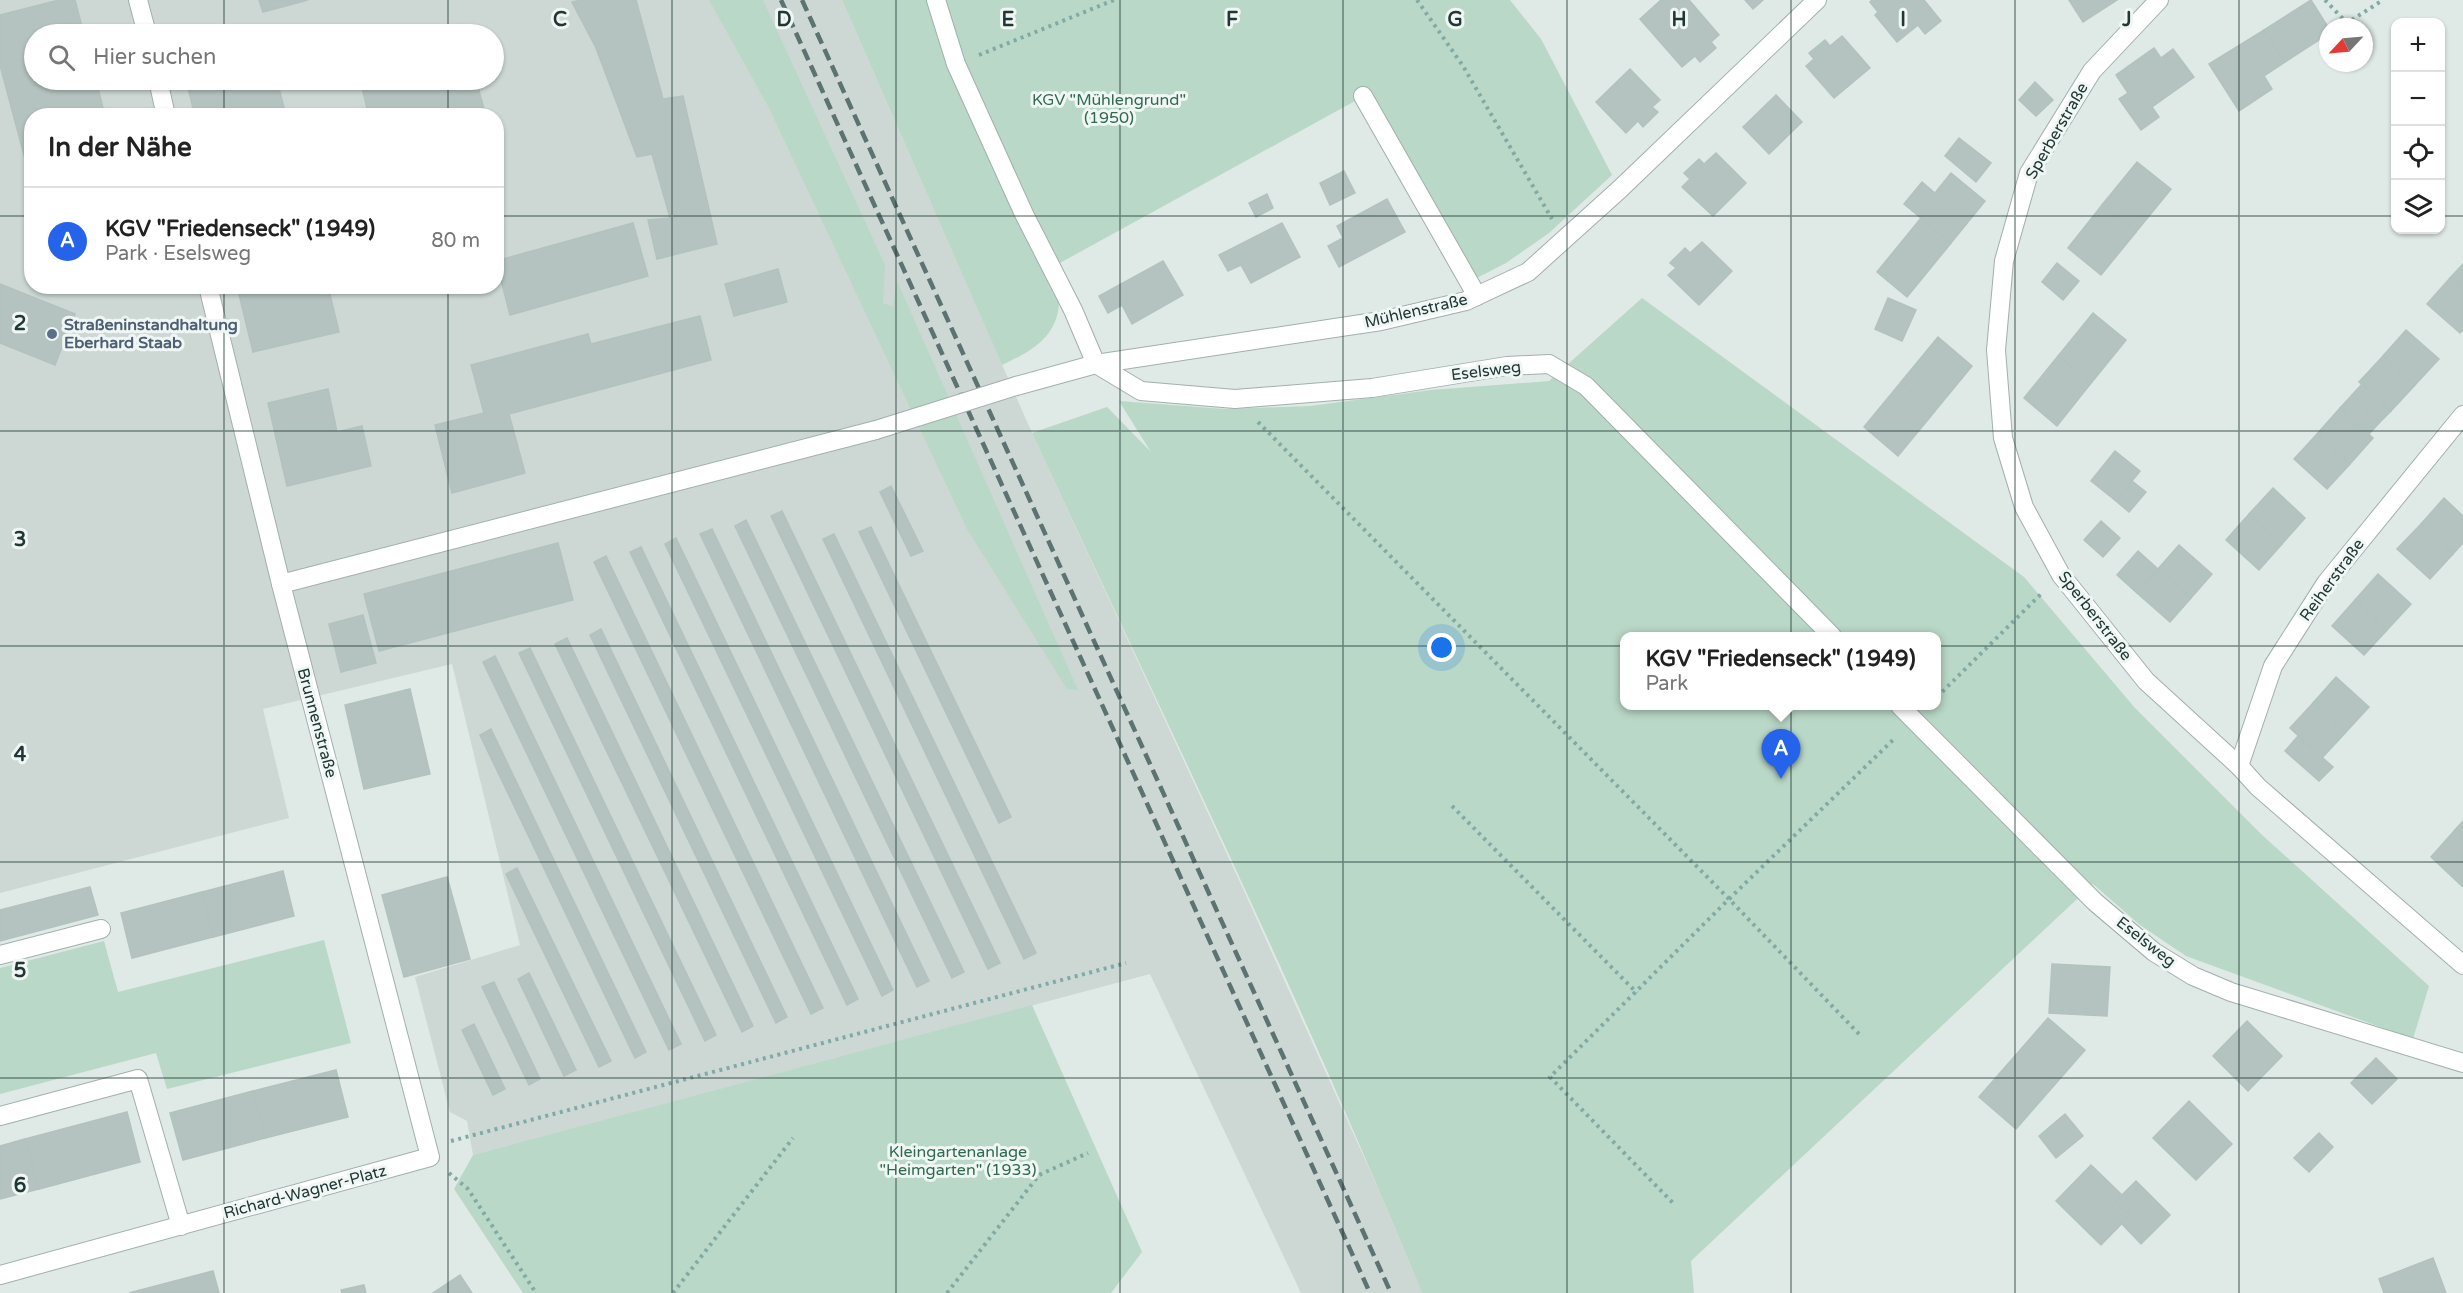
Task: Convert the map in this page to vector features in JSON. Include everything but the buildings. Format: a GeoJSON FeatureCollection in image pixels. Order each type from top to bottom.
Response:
{"type":"FeatureCollection","features":[{"type":"Feature","properties":{"kind":"street"},"geometry":{"type":"LineString","coordinates":[[138,0],[144,24]]}},
{"type":"Feature","properties":{"kind":"street"},"geometry":{"type":"LineString","coordinates":[[936,0],[956,64],[1024,214],[1073,310],[1096,364]]}},
{"type":"Feature","properties":{"kind":"street","name":"Mühlenstraße"},"geometry":{"type":"LineString","coordinates":[[281,584],[876,430],[1016,386],[1096,364],[1380,321],[1466,301],[1528,272],[1620,189],[1817,0]]}},
{"type":"Feature","properties":{"kind":"street","name":"Sperberstraße"},"geometry":{"type":"LineString","coordinates":[[2159,0],[2092,71],[2029,173],[2004,261],[1995,350],[2003,438],[2024,507],[2061,575],[2146,681],[2258,786],[2463,965]]}},
{"type":"Feature","properties":{"kind":"street"},"geometry":{"type":"LineString","coordinates":[[160,90],[164,108]]}},
{"type":"Feature","properties":{"kind":"street"},"geometry":{"type":"LineString","coordinates":[[1363,96],[1477,296]]}},
{"type":"Feature","properties":{"kind":"street","name":"Brunnenstraße"},"geometry":{"type":"LineString","coordinates":[[210,294],[281,584],[429,1152]]}},
{"type":"Feature","properties":{"kind":"street","name":"Eselsweg"},"geometry":{"type":"LineString","coordinates":[[1096,364],[1141,391],[1235,399],[1351,390],[1507,366],[1549,364],[1586,386],[1828,632]]}},
{"type":"Feature","properties":{"kind":"street","name":"Reiherstraße"},"geometry":{"type":"LineString","coordinates":[[2239,766],[2273,666],[2302,620],[2326,583],[2463,416]]}},
{"type":"Feature","properties":{"kind":"street","name":"Eselsweg"},"geometry":{"type":"LineString","coordinates":[[1906,712],[2096,902],[2154,952],[2193,976],[2230,992],[2463,1063]]}},
{"type":"Feature","properties":{"kind":"street"},"geometry":{"type":"LineString","coordinates":[[0,955],[101,928]]}},
{"type":"Feature","properties":{"kind":"street"},"geometry":{"type":"LineString","coordinates":[[0,1116],[138,1079],[181,1226]]}},
{"type":"Feature","properties":{"kind":"street","name":"Richard-Wagner-Platz"},"geometry":{"type":"LineString","coordinates":[[0,1275],[181,1226],[429,1152]]}},
{"type":"Feature","properties":{"kind":"path"},"geometry":{"type":"LineString","coordinates":[[956,64],[1114,0]]}},
{"type":"Feature","properties":{"kind":"path"},"geometry":{"type":"LineString","coordinates":[[1417,0],[1463,66],[1564,239]]}},
{"type":"Feature","properties":{"kind":"path"},"geometry":{"type":"LineString","coordinates":[[2325,0],[2347,24],[2383,0]]}},
{"type":"Feature","properties":{"kind":"path"},"geometry":{"type":"LineString","coordinates":[[1235,399],[1729,899],[1859,1034]]}},
{"type":"Feature","properties":{"kind":"path"},"geometry":{"type":"LineString","coordinates":[[1941,693],[2061,575]]}},
{"type":"Feature","properties":{"kind":"path"},"geometry":{"type":"LineString","coordinates":[[1673,1203],[1550,1077],[1729,899],[1906,712]]}},
{"type":"Feature","properties":{"kind":"path"},"geometry":{"type":"LineString","coordinates":[[1452,806],[1636,993]]}},
{"type":"Feature","properties":{"kind":"path"},"geometry":{"type":"LineString","coordinates":[[429,1152],[1126,963]]}},
{"type":"Feature","properties":{"kind":"path"},"geometry":{"type":"LineString","coordinates":[[673,1293],[793,1138]]}},
{"type":"Feature","properties":{"kind":"path"},"geometry":{"type":"LineString","coordinates":[[429,1152],[468,1189],[537,1293]]}},
{"type":"Feature","properties":{"kind":"path"},"geometry":{"type":"LineString","coordinates":[[947,1293],[1039,1175],[1088,1153]]}},
{"type":"Feature","properties":{"kind":"shaded area"},"geometry":{"type":"Polygon","coordinates":[[[0,0],[842,0],[1032,433],[1245,893],[1381,1195],[1422,1293],[1301,1293],[1150,974],[473,1155],[467,1121],[450,1112],[415,977],[520,945],[452,664],[263,709],[289,818],[0,893],[0,0]]]}},
{"type":"Feature","properties":{"kind":"green space"},"geometry":{"type":"Polygon","coordinates":[[[709,0],[763,0],[885,265],[883,303],[893,307],[897,281],[1078,690],[1067,689],[967,529],[769,108],[709,0]]]}},
{"type":"Feature","properties":{"kind":"green space","name":"KGV \"Mühlengrund\" (1950)"},"geometry":{"type":"Polygon","coordinates":[[[842,0],[1510,0],[1541,39],[1612,175],[1549,233],[1506,263],[1461,286],[1355,101],[1058,264],[1059,304],[1053,325],[1048,334],[1035,346],[1002,365],[842,0]]]}},
{"type":"Feature","properties":{"kind":"green space"},"geometry":{"type":"Polygon","coordinates":[[[1642,298],[2024,577],[2135,708],[2261,834],[2429,986],[2413,1039],[2186,956],[2140,925],[2093,884],[1691,1261],[1694,1293],[1422,1293],[1281,968],[1032,433],[1107,407],[1151,452],[1119,401],[1225,409],[1310,406],[1431,390],[1549,381],[1642,298]]]}},
{"type":"Feature","properties":{"kind":"green space"},"geometry":{"type":"Polygon","coordinates":[[[324,940],[351,1043],[167,1089],[156,1053],[0,1094],[0,968],[104,941],[118,992],[324,940]]]}},
{"type":"Feature","properties":{"kind":"green space","name":"Kleingartenanlage \"Heimgarten\" (1933)"},"geometry":{"type":"Polygon","coordinates":[[[1032,1005],[1142,1252],[1111,1293],[523,1293],[454,1189],[473,1155],[1032,1005]]]}},
{"type":"Feature","properties":{"kind":"railway"},"geometry":{"type":"LineString","coordinates":[[781,0],[1370,1293]]}},
{"type":"Feature","properties":{"kind":"railway"},"geometry":{"type":"LineString","coordinates":[[802,0],[1391,1293]]}},
{"type":"Feature","properties":{"kind":"place","name":"Straßeninstandhaltung Eberhard Staab"},"geometry":{"type":"Point","coordinates":[52,334]}},
{"type":"Feature","properties":{"kind":"place","name":"KGV \"Friedenseck\" (1949)"},"geometry":{"type":"Point","coordinates":[1781,779]}}]}
